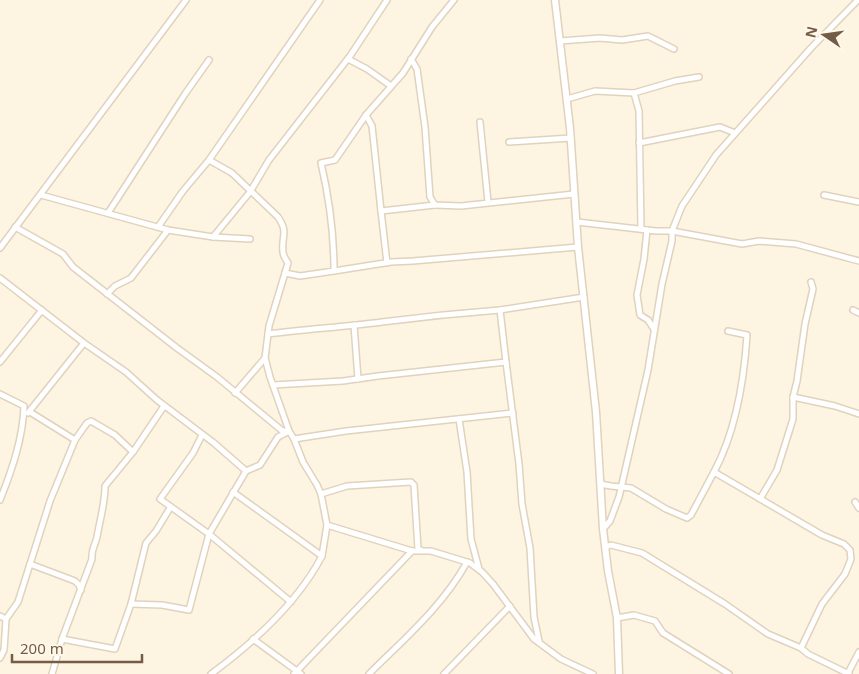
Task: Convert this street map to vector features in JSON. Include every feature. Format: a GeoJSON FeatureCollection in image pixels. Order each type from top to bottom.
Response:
{"type":"FeatureCollection","features":[{"type":"Feature","properties":{"kind":"street"},"geometry":{"type":"LineString","coordinates":[[0,248],[186,0]]}},
{"type":"Feature","properties":{"kind":"street"},"geometry":{"type":"LineString","coordinates":[[158,227],[183,191],[209,160],[320,0]]}},
{"type":"Feature","properties":{"kind":"street"},"geometry":{"type":"LineString","coordinates":[[213,237],[250,192],[269,160],[348,59],[387,0]]}},
{"type":"Feature","properties":{"kind":"street"},"geometry":{"type":"LineString","coordinates":[[334,270],[334,247],[321,163],[335,160],[366,115],[403,73],[432,27],[454,0]]}},
{"type":"Feature","properties":{"kind":"street"},"geometry":{"type":"LineString","coordinates":[[555,0],[571,138],[578,246],[596,412],[603,529],[617,618],[619,674]]}},
{"type":"Feature","properties":{"kind":"street"},"geometry":{"type":"LineString","coordinates":[[603,529],[610,521],[622,486],[648,370],[662,284],[672,241],[672,232],[682,206],[716,155],[811,48],[858,0]]}},
{"type":"Feature","properties":{"kind":"street"},"geometry":{"type":"LineString","coordinates":[[560,41],[600,38],[622,40],[648,36],[674,49]]}},
{"type":"Feature","properties":{"kind":"street"},"geometry":{"type":"LineString","coordinates":[[348,59],[367,69],[391,86]]}},
{"type":"Feature","properties":{"kind":"street"},"geometry":{"type":"LineString","coordinates":[[411,59],[417,69],[425,127],[430,197],[435,205]]}},
{"type":"Feature","properties":{"kind":"street"},"geometry":{"type":"LineString","coordinates":[[108,213],[209,60]]}},
{"type":"Feature","properties":{"kind":"street"},"geometry":{"type":"LineString","coordinates":[[567,99],[595,90],[634,93],[675,81],[699,77]]}},
{"type":"Feature","properties":{"kind":"street"},"geometry":{"type":"LineString","coordinates":[[634,93],[639,111],[641,229]]}},
{"type":"Feature","properties":{"kind":"street"},"geometry":{"type":"LineString","coordinates":[[366,115],[372,126],[387,262]]}},
{"type":"Feature","properties":{"kind":"street"},"geometry":{"type":"LineString","coordinates":[[480,122],[488,202]]}},
{"type":"Feature","properties":{"kind":"street"},"geometry":{"type":"LineString","coordinates":[[639,143],[720,127],[735,133]]}},
{"type":"Feature","properties":{"kind":"street"},"geometry":{"type":"LineString","coordinates":[[509,142],[571,138]]}},
{"type":"Feature","properties":{"kind":"street"},"geometry":{"type":"LineString","coordinates":[[209,160],[232,173],[250,192],[274,212],[283,225],[285,235],[283,253],[288,263],[268,334],[265,358],[287,432]]}},
{"type":"Feature","properties":{"kind":"street"},"geometry":{"type":"LineString","coordinates":[[381,211],[435,205],[461,206],[574,194]]}},
{"type":"Feature","properties":{"kind":"street"},"geometry":{"type":"LineString","coordinates":[[41,195],[168,230],[213,237],[250,239]]}},
{"type":"Feature","properties":{"kind":"street"},"geometry":{"type":"LineString","coordinates":[[824,195],[859,202]]}},
{"type":"Feature","properties":{"kind":"street"},"geometry":{"type":"LineString","coordinates":[[576,222],[672,232],[742,244],[759,241],[796,244],[859,261]]}},
{"type":"Feature","properties":{"kind":"street"},"geometry":{"type":"LineString","coordinates":[[16,227],[63,254],[73,267],[287,432],[294,439],[303,462],[321,494],[328,524],[322,556],[311,576],[291,602],[253,639],[211,674]]}},
{"type":"Feature","properties":{"kind":"street"},"geometry":{"type":"LineString","coordinates":[[108,294],[115,286],[132,278],[168,230]]}},
{"type":"Feature","properties":{"kind":"street"},"geometry":{"type":"LineString","coordinates":[[647,230],[637,295],[640,315],[648,320],[654,329]]}},
{"type":"Feature","properties":{"kind":"street"},"geometry":{"type":"LineString","coordinates":[[285,273],[300,276],[387,262],[578,246]]}},
{"type":"Feature","properties":{"kind":"street"},"geometry":{"type":"LineString","coordinates":[[0,278],[84,343],[126,372],[164,406],[234,459],[246,471]]}},
{"type":"Feature","properties":{"kind":"street"},"geometry":{"type":"LineString","coordinates":[[760,499],[778,470],[793,419],[793,397],[813,289],[811,282]]}},
{"type":"Feature","properties":{"kind":"street"},"geometry":{"type":"LineString","coordinates":[[268,334],[414,317],[500,310],[584,297]]}},
{"type":"Feature","properties":{"kind":"street"},"geometry":{"type":"LineString","coordinates":[[0,362],[42,310]]}},
{"type":"Feature","properties":{"kind":"street"},"geometry":{"type":"LineString","coordinates":[[500,310],[520,464],[522,504],[530,548],[534,617],[539,641]]}},
{"type":"Feature","properties":{"kind":"street"},"geometry":{"type":"LineString","coordinates":[[853,310],[859,313]]}},
{"type":"Feature","properties":{"kind":"street"},"geometry":{"type":"LineString","coordinates":[[354,324],[358,379]]}},
{"type":"Feature","properties":{"kind":"street"},"geometry":{"type":"LineString","coordinates":[[600,484],[622,486],[636,490],[641,496],[666,509],[687,518],[691,514],[714,472],[732,430],[746,358],[747,335],[728,331]]}},
{"type":"Feature","properties":{"kind":"street"},"geometry":{"type":"LineString","coordinates":[[0,500],[13,467],[27,413],[84,343]]}},
{"type":"Feature","properties":{"kind":"street"},"geometry":{"type":"LineString","coordinates":[[235,393],[265,358]]}},
{"type":"Feature","properties":{"kind":"street"},"geometry":{"type":"LineString","coordinates":[[273,385],[343,381],[506,362]]}},
{"type":"Feature","properties":{"kind":"street"},"geometry":{"type":"LineString","coordinates":[[0,394],[24,406],[27,413],[75,440]]}},
{"type":"Feature","properties":{"kind":"street"},"geometry":{"type":"LineString","coordinates":[[793,397],[836,406],[859,414]]}},
{"type":"Feature","properties":{"kind":"street"},"geometry":{"type":"LineString","coordinates":[[52,674],[62,639],[92,559],[91,552],[97,539],[106,500],[105,486],[133,452],[164,406]]}},
{"type":"Feature","properties":{"kind":"street"},"geometry":{"type":"LineString","coordinates":[[294,439],[346,431],[513,413]]}},
{"type":"Feature","properties":{"kind":"street"},"geometry":{"type":"LineString","coordinates":[[459,419],[467,472],[471,539],[479,570]]}},
{"type":"Feature","properties":{"kind":"street"},"geometry":{"type":"LineString","coordinates":[[0,658],[4,650],[6,619],[18,602],[50,502],[75,440],[87,423],[91,421],[115,435],[133,452]]}},
{"type":"Feature","properties":{"kind":"street"},"geometry":{"type":"LineString","coordinates":[[132,604],[162,605],[189,610],[209,534],[246,471],[260,465],[278,437],[287,432]]}},
{"type":"Feature","properties":{"kind":"street"},"geometry":{"type":"LineString","coordinates":[[202,435],[193,454],[160,499],[170,508],[209,534],[291,602]]}},
{"type":"Feature","properties":{"kind":"street"},"geometry":{"type":"LineString","coordinates":[[714,472],[822,534],[844,544],[850,550],[851,559],[846,574],[822,604],[800,648]]}},
{"type":"Feature","properties":{"kind":"street"},"geometry":{"type":"LineString","coordinates":[[321,494],[347,486],[411,482],[414,485],[418,549],[421,550]]}},
{"type":"Feature","properties":{"kind":"street"},"geometry":{"type":"LineString","coordinates":[[233,492],[322,556]]}},
{"type":"Feature","properties":{"kind":"street"},"geometry":{"type":"LineString","coordinates":[[855,502],[859,508]]}},
{"type":"Feature","properties":{"kind":"street"},"geometry":{"type":"LineString","coordinates":[[62,639],[115,649],[132,604],[146,543],[170,508]]}},
{"type":"Feature","properties":{"kind":"street"},"geometry":{"type":"LineString","coordinates":[[328,524],[412,551],[431,551],[467,562],[479,570],[493,584],[534,639],[561,659],[593,674]]}},
{"type":"Feature","properties":{"kind":"street"},"geometry":{"type":"LineString","coordinates":[[605,547],[611,545],[642,553],[725,604],[768,634],[800,648],[808,654],[849,674],[859,652]]}},
{"type":"Feature","properties":{"kind":"street"},"geometry":{"type":"LineString","coordinates":[[253,639],[297,673],[412,551]]}},
{"type":"Feature","properties":{"kind":"street"},"geometry":{"type":"LineString","coordinates":[[369,674],[430,613],[456,582],[467,562]]}},
{"type":"Feature","properties":{"kind":"street"},"geometry":{"type":"LineString","coordinates":[[30,564],[75,581],[81,591]]}},
{"type":"Feature","properties":{"kind":"street"},"geometry":{"type":"LineString","coordinates":[[444,674],[510,606]]}},
{"type":"Feature","properties":{"kind":"street"},"geometry":{"type":"LineString","coordinates":[[617,618],[634,615],[655,621],[663,633],[729,674]]}},
{"type":"Feature","properties":{"kind":"street"},"geometry":{"type":"LineString","coordinates":[[0,616],[6,619]]}}]}
